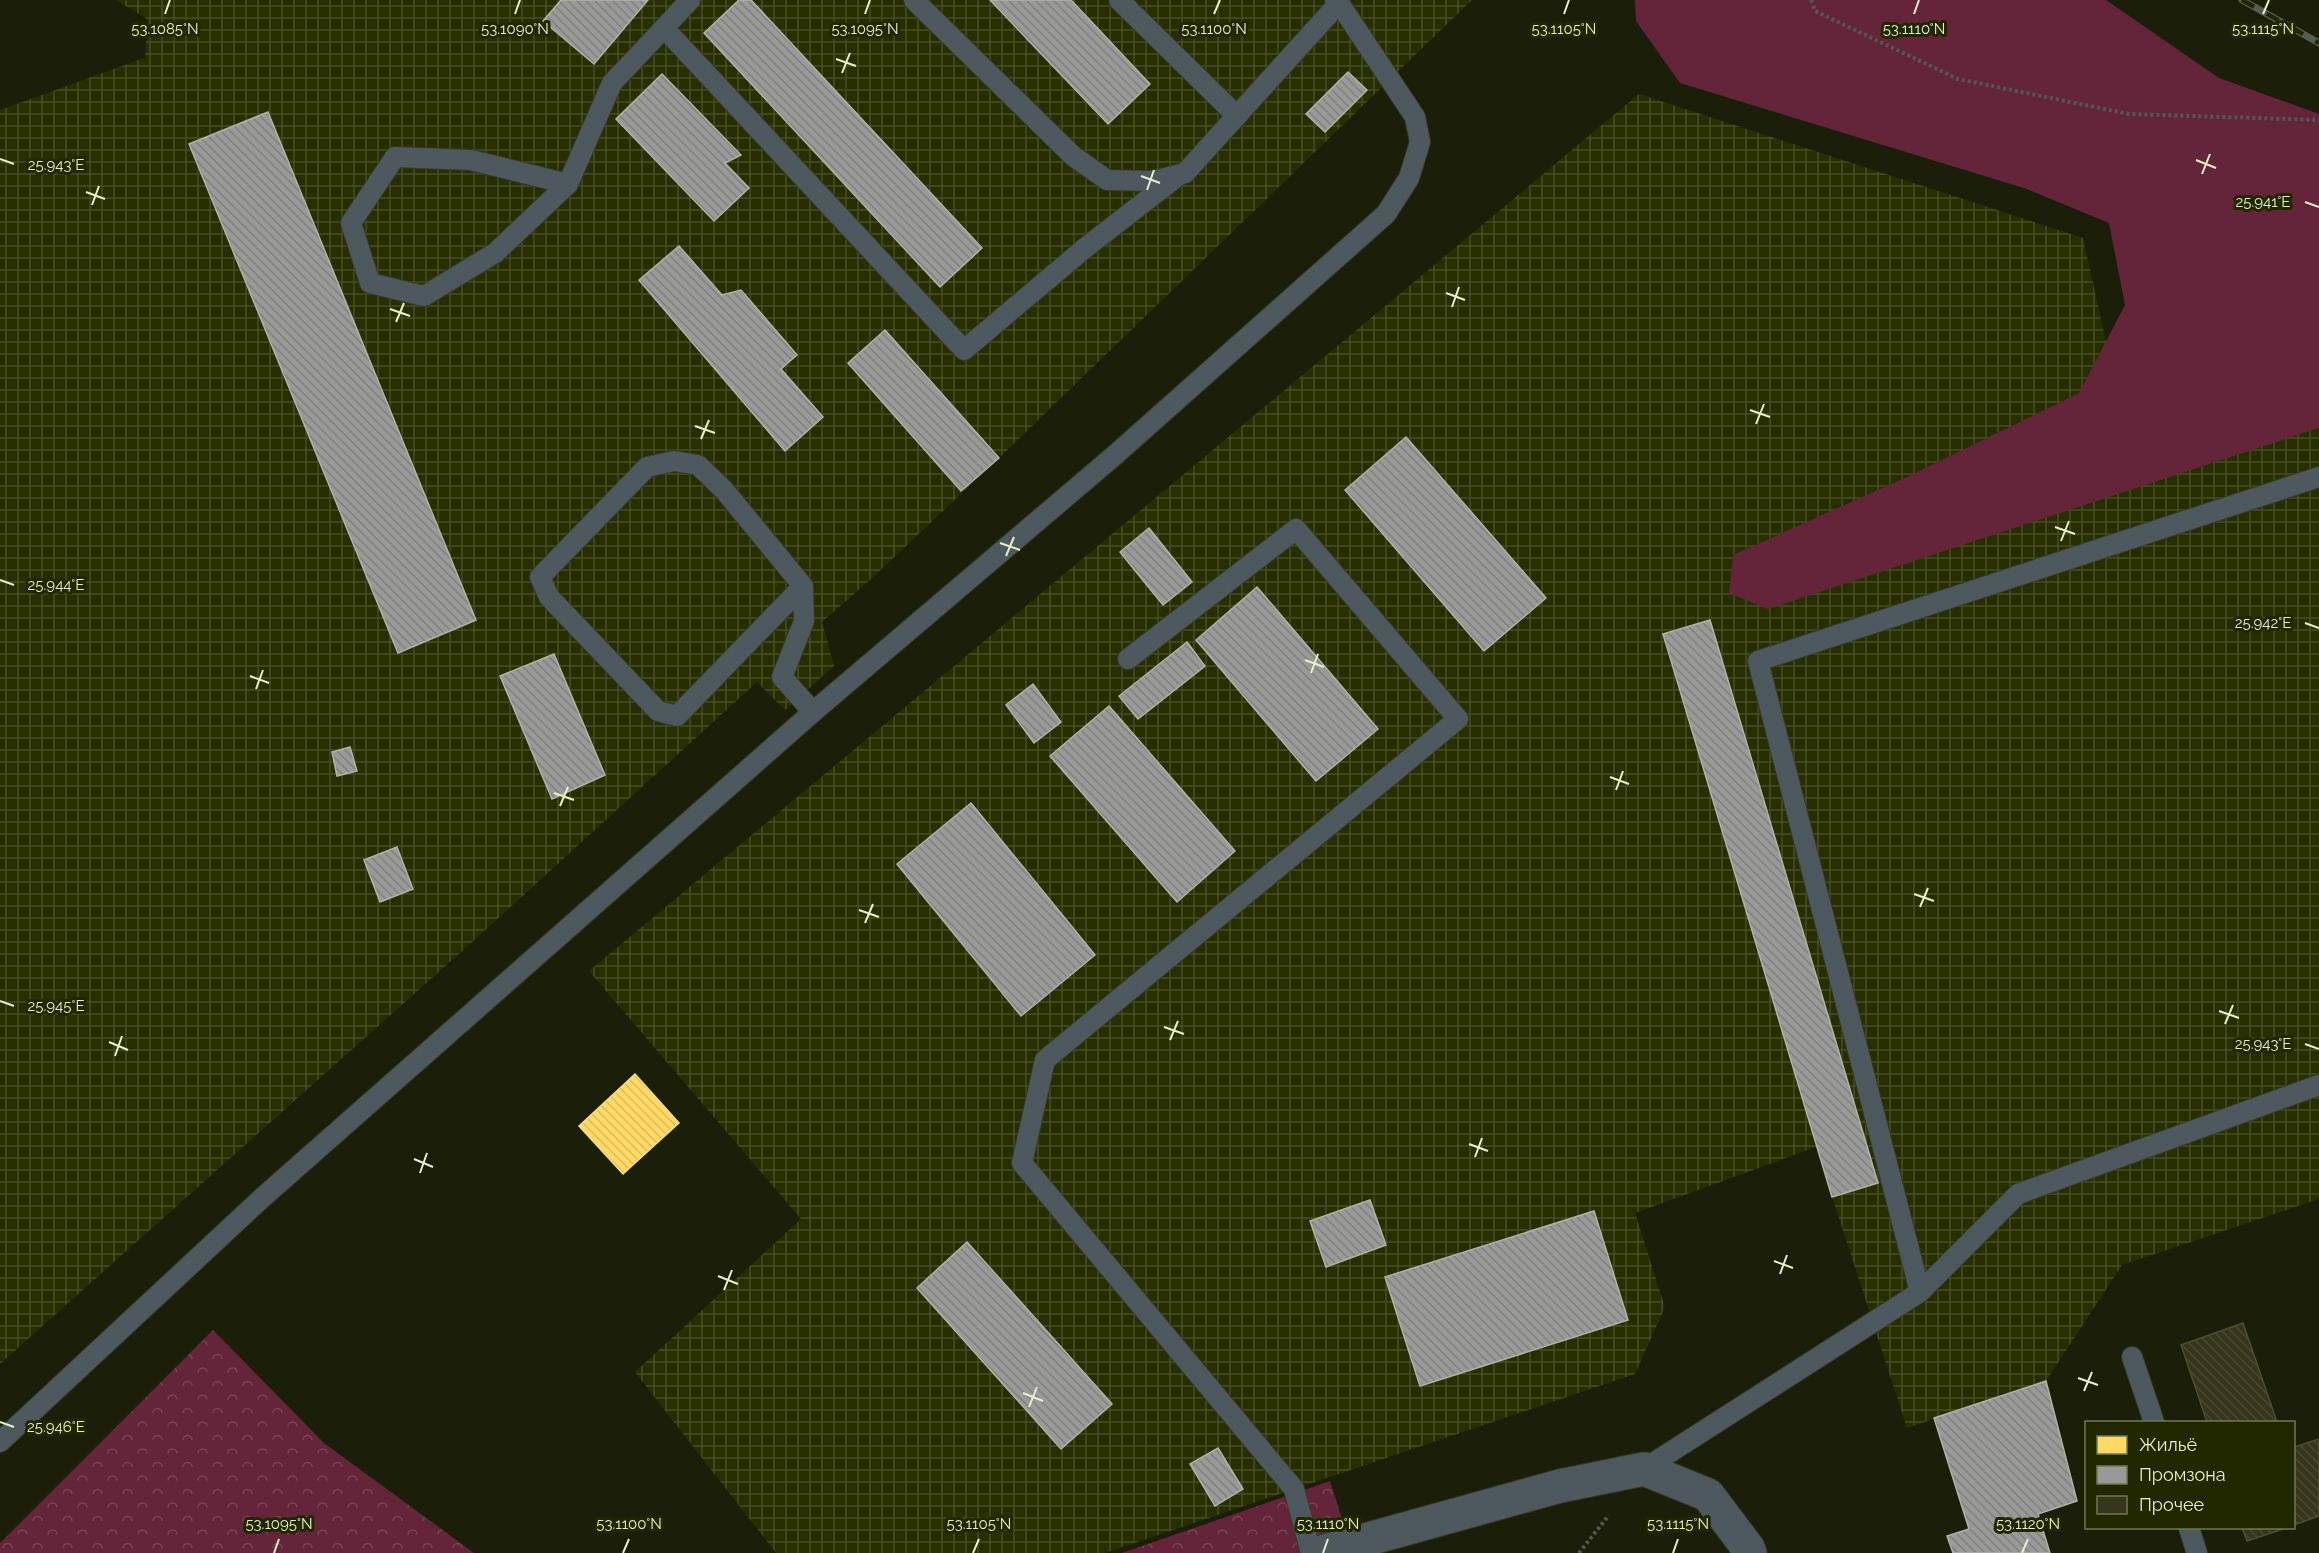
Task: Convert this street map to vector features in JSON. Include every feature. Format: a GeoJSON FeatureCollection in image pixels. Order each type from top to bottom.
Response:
{"type":"FeatureCollection","features":[{"type":"Feature","properties":{"kind":"street"},"geometry":{"type":"LineString","coordinates":[[1318,1553],[1560,1486],[1644,1469],[1708,1495],[1750,1553]]}},
{"type":"Feature","properties":{"kind":"lane"},"geometry":{"type":"LineString","coordinates":[[568,184],[471,160],[395,156],[351,223],[370,283],[424,296],[495,253],[568,184],[612,82],[690,0]]}},
{"type":"Feature","properties":{"kind":"lane"},"geometry":{"type":"LineString","coordinates":[[0,1442],[262,1198],[813,712],[1115,455],[1386,214],[1409,178],[1420,142],[1415,117],[1337,2],[1185,173],[1153,181],[1107,180],[1073,156],[914,0]]}},
{"type":"Feature","properties":{"kind":"lane"},"geometry":{"type":"LineString","coordinates":[[1119,0],[1237,116]]}},
{"type":"Feature","properties":{"kind":"lane"},"geometry":{"type":"LineString","coordinates":[[664,28],[964,350],[1085,248],[1179,175]]}},
{"type":"Feature","properties":{"kind":"lane"},"geometry":{"type":"LineString","coordinates":[[803,586],[677,716],[658,711],[549,597],[540,577],[647,467],[674,461],[698,465],[724,490],[803,586],[804,621],[782,678],[813,712]]}},
{"type":"Feature","properties":{"kind":"lane"},"geometry":{"type":"LineString","coordinates":[[1920,1293],[1758,661],[2319,477]]}},
{"type":"Feature","properties":{"kind":"lane"},"geometry":{"type":"LineString","coordinates":[[1128,659],[1296,529],[1458,719],[1045,1060],[1022,1163],[1294,1489],[1311,1553]]}},
{"type":"Feature","properties":{"kind":"lane"},"geometry":{"type":"LineString","coordinates":[[1644,1469],[1920,1293],[2018,1194],[2319,1086]]}},
{"type":"Feature","properties":{"kind":"lane"},"geometry":{"type":"LineString","coordinates":[[2132,1357],[2154,1421]]}},
{"type":"Feature","properties":{"kind":"lane"},"geometry":{"type":"LineString","coordinates":[[2190,1529],[2198,1553]]}},
{"type":"Feature","properties":{"kind":"path"},"geometry":{"type":"LineString","coordinates":[[1811,0],[1815,10],[1958,79],[2129,114],[2319,120]]}},
{"type":"Feature","properties":{"kind":"shaded area"},"geometry":{"type":"Polygon","coordinates":[[[116,0],[1472,0],[999,458],[870,580],[822,622],[834,666],[785,710],[757,682],[470,944],[0,1364],[0,110],[144,58],[145,60],[147,19],[116,0]]]}},
{"type":"Feature","properties":{"kind":"shaded area"},"geometry":{"type":"Polygon","coordinates":[[[1639,94],[2083,238],[2135,473],[2319,419],[2319,1199],[2122,1265],[2046,1381],[1907,1428],[1816,1147],[1635,1213],[1665,1307],[1635,1374],[1105,1553],[776,1553],[635,1372],[801,1219],[589,971],[1639,94]]]}},
{"type":"Feature","properties":{"kind":"green space"},"geometry":{"type":"Polygon","coordinates":[[[1635,0],[2106,0],[2219,78],[2319,114],[2319,428],[1768,609],[1729,593],[1733,555],[1907,477],[2079,393],[2125,305],[2109,223],[2024,188],[1680,83],[1636,21],[1635,0]]]}},
{"type":"Feature","properties":{"kind":"green space"},"geometry":{"type":"Polygon","coordinates":[[[213,1330],[324,1443],[474,1553],[0,1553],[0,1543],[213,1330]]]}},
{"type":"Feature","properties":{"kind":"green space"},"geometry":{"type":"Polygon","coordinates":[[[1330,1481],[1353,1553],[1122,1553],[1330,1481]]]}},
{"type":"Feature","properties":{"kind":"building: Жильё"},"geometry":{"type":"Polygon","coordinates":[[[635,1074],[679,1123],[623,1174],[579,1126],[635,1074]]]}},
{"type":"Feature","properties":{"kind":"building: Промзона"},"geometry":{"type":"Polygon","coordinates":[[[561,0],[648,0],[594,64],[543,21],[561,0]]]}},
{"type":"Feature","properties":{"kind":"building: Промзона"},"geometry":{"type":"Polygon","coordinates":[[[739,0],[751,0],[982,248],[940,287],[704,33],[739,0]]]}},
{"type":"Feature","properties":{"kind":"building: Промзона"},"geometry":{"type":"Polygon","coordinates":[[[990,0],[1071,0],[1150,84],[1108,124],[990,0]]]}},
{"type":"Feature","properties":{"kind":"building: Промзона"},"geometry":{"type":"Polygon","coordinates":[[[1348,72],[1367,90],[1325,132],[1306,114],[1348,72]]]}},
{"type":"Feature","properties":{"kind":"building: Промзона"},"geometry":{"type":"Polygon","coordinates":[[[662,74],[741,155],[725,163],[749,188],[714,221],[616,119],[662,74]]]}},
{"type":"Feature","properties":{"kind":"building: Промзона"},"geometry":{"type":"Polygon","coordinates":[[[268,112],[476,620],[398,653],[189,144],[268,112]]]}},
{"type":"Feature","properties":{"kind":"building: Промзона"},"geometry":{"type":"Polygon","coordinates":[[[679,246],[722,295],[741,290],[797,355],[781,369],[823,417],[785,451],[639,280],[679,246]]]}},
{"type":"Feature","properties":{"kind":"building: Промзона"},"geometry":{"type":"Polygon","coordinates":[[[885,330],[999,458],[961,491],[848,363],[885,330]]]}},
{"type":"Feature","properties":{"kind":"building: Промзона"},"geometry":{"type":"Polygon","coordinates":[[[1406,437],[1546,598],[1484,651],[1345,490],[1406,437]]]}},
{"type":"Feature","properties":{"kind":"building: Промзона"},"geometry":{"type":"Polygon","coordinates":[[[1149,528],[1192,582],[1163,605],[1120,552],[1149,528]]]}},
{"type":"Feature","properties":{"kind":"building: Промзона"},"geometry":{"type":"Polygon","coordinates":[[[1257,587],[1378,729],[1316,781],[1196,640],[1257,587]]]}},
{"type":"Feature","properties":{"kind":"building: Промзона"},"geometry":{"type":"Polygon","coordinates":[[[1710,620],[1878,1183],[1832,1197],[1663,634],[1710,620]]]}},
{"type":"Feature","properties":{"kind":"building: Промзона"},"geometry":{"type":"Polygon","coordinates":[[[1187,642],[1205,666],[1138,719],[1119,696],[1187,642]]]}},
{"type":"Feature","properties":{"kind":"building: Промзона"},"geometry":{"type":"Polygon","coordinates":[[[554,654],[605,775],[552,799],[500,676],[554,654]]]}},
{"type":"Feature","properties":{"kind":"building: Промзона"},"geometry":{"type":"Polygon","coordinates":[[[1033,684],[1061,722],[1034,743],[1006,705],[1033,684]]]}},
{"type":"Feature","properties":{"kind":"building: Промзона"},"geometry":{"type":"Polygon","coordinates":[[[1109,706],[1235,851],[1177,902],[1050,756],[1109,706]]]}},
{"type":"Feature","properties":{"kind":"building: Промзона"},"geometry":{"type":"Polygon","coordinates":[[[350,747],[357,771],[337,776],[332,752],[350,747]]]}},
{"type":"Feature","properties":{"kind":"building: Промзона"},"geometry":{"type":"Polygon","coordinates":[[[971,803],[1095,955],[1021,1016],[897,864],[971,803]]]}},
{"type":"Feature","properties":{"kind":"building: Промзона"},"geometry":{"type":"Polygon","coordinates":[[[397,847],[413,889],[380,902],[364,860],[397,847]]]}},
{"type":"Feature","properties":{"kind":"building: Промзона"},"geometry":{"type":"Polygon","coordinates":[[[1370,1200],[1386,1245],[1326,1267],[1310,1221],[1370,1200]]]}},
{"type":"Feature","properties":{"kind":"building: Промзона"},"geometry":{"type":"Polygon","coordinates":[[[1594,1211],[1628,1320],[1420,1386],[1385,1277],[1594,1211]]]}},
{"type":"Feature","properties":{"kind":"building: Промзона"},"geometry":{"type":"Polygon","coordinates":[[[967,1242],[1112,1404],[1061,1449],[917,1288],[967,1242]]]}},
{"type":"Feature","properties":{"kind":"building: Промзона"},"geometry":{"type":"Polygon","coordinates":[[[2046,1381],[2077,1501],[2038,1514],[2050,1553],[1953,1553],[1947,1536],[1969,1529],[1934,1418],[2046,1381]]]}},
{"type":"Feature","properties":{"kind":"building: Промзона"},"geometry":{"type":"Polygon","coordinates":[[[1218,1448],[1243,1489],[1215,1506],[1190,1464],[1218,1448]]]}},
{"type":"Feature","properties":{"kind":"building: Прочее"},"geometry":{"type":"Polygon","coordinates":[[[2243,1323],[2277,1421],[2207,1421],[2181,1345],[2243,1323]]]}},
{"type":"Feature","properties":{"kind":"building: Прочее"},"geometry":{"type":"Polygon","coordinates":[[[2319,1439],[2319,1516],[2295,1525],[2295,1447],[2319,1439]]]}},
{"type":"Feature","properties":{"kind":"building: Прочее"},"geometry":{"type":"Polygon","coordinates":[[[2242,1529],[2283,1529],[2247,1541],[2242,1529]]]}},
{"type":"Feature","properties":{"kind":"railway"},"geometry":{"type":"LineString","coordinates":[[2242,0],[2319,43]]}}]}
